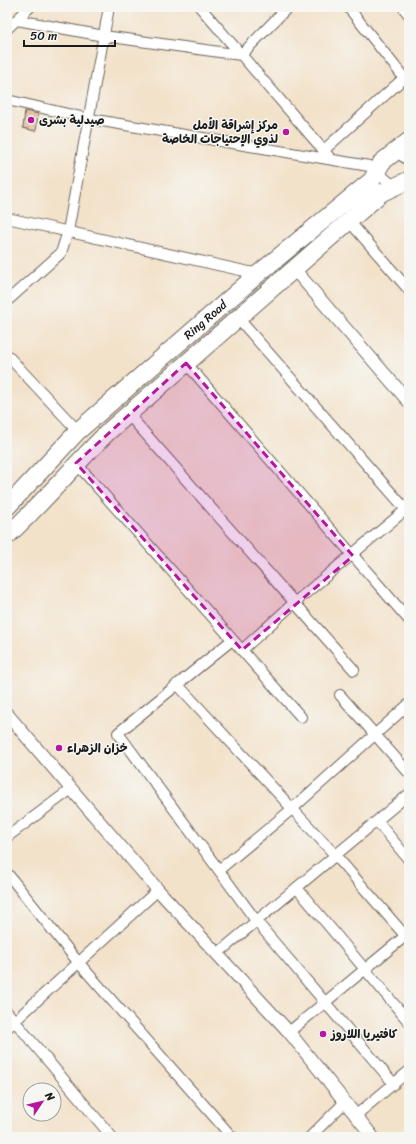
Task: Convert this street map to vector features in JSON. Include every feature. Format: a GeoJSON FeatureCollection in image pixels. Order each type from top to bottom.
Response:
{"type":"FeatureCollection","features":[{"type":"Feature","properties":{"kind":"highway","name":"Ring Road"},"geometry":{"type":"LineString","coordinates":[[7,507],[78,432],[258,274],[372,180],[382,162],[405,150]]}},
{"type":"Feature","properties":{"kind":"highway","name":"Ring Road"},"geometry":{"type":"LineString","coordinates":[[7,536],[36,509],[76,463],[128,414],[381,193],[405,182]]}},
{"type":"Feature","properties":{"kind":"street"},"geometry":{"type":"LineString","coordinates":[[7,29],[30,7]]}},
{"type":"Feature","properties":{"kind":"street"},"geometry":{"type":"LineString","coordinates":[[7,301],[61,253],[68,231],[90,119],[109,7]]}},
{"type":"Feature","properties":{"kind":"street"},"geometry":{"type":"LineString","coordinates":[[200,7],[331,159]]}},
{"type":"Feature","properties":{"kind":"street"},"geometry":{"type":"LineString","coordinates":[[241,55],[288,7]]}},
{"type":"Feature","properties":{"kind":"street"},"geometry":{"type":"LineString","coordinates":[[324,150],[407,81],[348,7]]}},
{"type":"Feature","properties":{"kind":"street"},"geometry":{"type":"LineString","coordinates":[[403,7],[409,15]]}},
{"type":"Feature","properties":{"kind":"street"},"geometry":{"type":"LineString","coordinates":[[17,20],[104,36],[241,55]]}},
{"type":"Feature","properties":{"kind":"street"},"geometry":{"type":"LineString","coordinates":[[7,100],[90,119],[369,166],[376,172],[405,182]]}},
{"type":"Feature","properties":{"kind":"street"},"geometry":{"type":"LineString","coordinates":[[7,218],[258,274]]}},
{"type":"Feature","properties":{"kind":"street"},"geometry":{"type":"LineString","coordinates":[[349,221],[409,290]]}},
{"type":"Feature","properties":{"kind":"street"},"geometry":{"type":"LineString","coordinates":[[294,269],[409,402]]}},
{"type":"Feature","properties":{"kind":"street"},"geometry":{"type":"LineString","coordinates":[[238,318],[408,510],[294,603],[242,650]]}},
{"type":"Feature","properties":{"kind":"street"},"geometry":{"type":"LineString","coordinates":[[7,355],[78,432]]}},
{"type":"Feature","properties":{"kind":"street"},"geometry":{"type":"LineString","coordinates":[[186,363],[409,620]]}},
{"type":"Feature","properties":{"kind":"street"},"geometry":{"type":"LineString","coordinates":[[128,414],[354,670]]}},
{"type":"Feature","properties":{"kind":"street"},"geometry":{"type":"LineString","coordinates":[[76,463],[301,717]]}},
{"type":"Feature","properties":{"kind":"street"},"geometry":{"type":"LineString","coordinates":[[232,640],[118,733],[220,869],[257,922],[394,1084]]}},
{"type":"Feature","properties":{"kind":"street"},"geometry":{"type":"LineString","coordinates":[[178,684],[408,936],[324,1002],[290,1032]]}},
{"type":"Feature","properties":{"kind":"street"},"geometry":{"type":"LineString","coordinates":[[340,696],[409,773]]}},
{"type":"Feature","properties":{"kind":"street"},"geometry":{"type":"LineString","coordinates":[[220,869],[292,810],[409,704]]}},
{"type":"Feature","properties":{"kind":"street"},"geometry":{"type":"LineString","coordinates":[[7,714],[70,790],[158,890],[290,1032],[354,1116],[373,1137]]}},
{"type":"Feature","properties":{"kind":"street"},"geometry":{"type":"LineString","coordinates":[[7,837],[70,790]]}},
{"type":"Feature","properties":{"kind":"street"},"geometry":{"type":"LineString","coordinates":[[217,954],[409,794]]}},
{"type":"Feature","properties":{"kind":"street"},"geometry":{"type":"LineString","coordinates":[[377,821],[409,860]]}},
{"type":"Feature","properties":{"kind":"street"},"geometry":{"type":"LineString","coordinates":[[7,873],[78,962],[232,1137]]}},
{"type":"Feature","properties":{"kind":"street"},"geometry":{"type":"LineString","coordinates":[[297,888],[409,1022]]}},
{"type":"Feature","properties":{"kind":"street"},"geometry":{"type":"LineString","coordinates":[[11,1025],[158,890]]}},
{"type":"Feature","properties":{"kind":"street"},"geometry":{"type":"LineString","coordinates":[[7,1012],[11,1025],[112,1137]]}},
{"type":"Feature","properties":{"kind":"street"},"geometry":{"type":"LineString","coordinates":[[354,1116],[409,1071]]}},
{"type":"Feature","properties":{"kind":"street"},"geometry":{"type":"LineString","coordinates":[[310,1137],[344,1103]]}},
{"type":"Feature","properties":{"kind":"highlighted area"},"geometry":{"type":"Polygon","coordinates":[[[186,363],[353,556],[242,650],[76,463],[186,363]]]}},
{"type":"Feature","properties":{"kind":"building","name":"صيدلية بشرى"},"geometry":{"type":"Polygon","coordinates":[[[25,111],[38,114],[36,131],[23,128],[25,111]]]}},
{"type":"Feature","properties":{"kind":"place","name":"صيدلية بشرى"},"geometry":{"type":"Point","coordinates":[31,120]}},
{"type":"Feature","properties":{"kind":"place","name":"مركز إشراقة الأمل لذوي الإحتياجات الخاصة"},"geometry":{"type":"Point","coordinates":[286,132]}},
{"type":"Feature","properties":{"kind":"place","name":"خزان الزهراء"},"geometry":{"type":"Point","coordinates":[59,748]}},
{"type":"Feature","properties":{"kind":"place","name":"كافتيريا اللاروز"},"geometry":{"type":"Point","coordinates":[323,1034]}}]}
